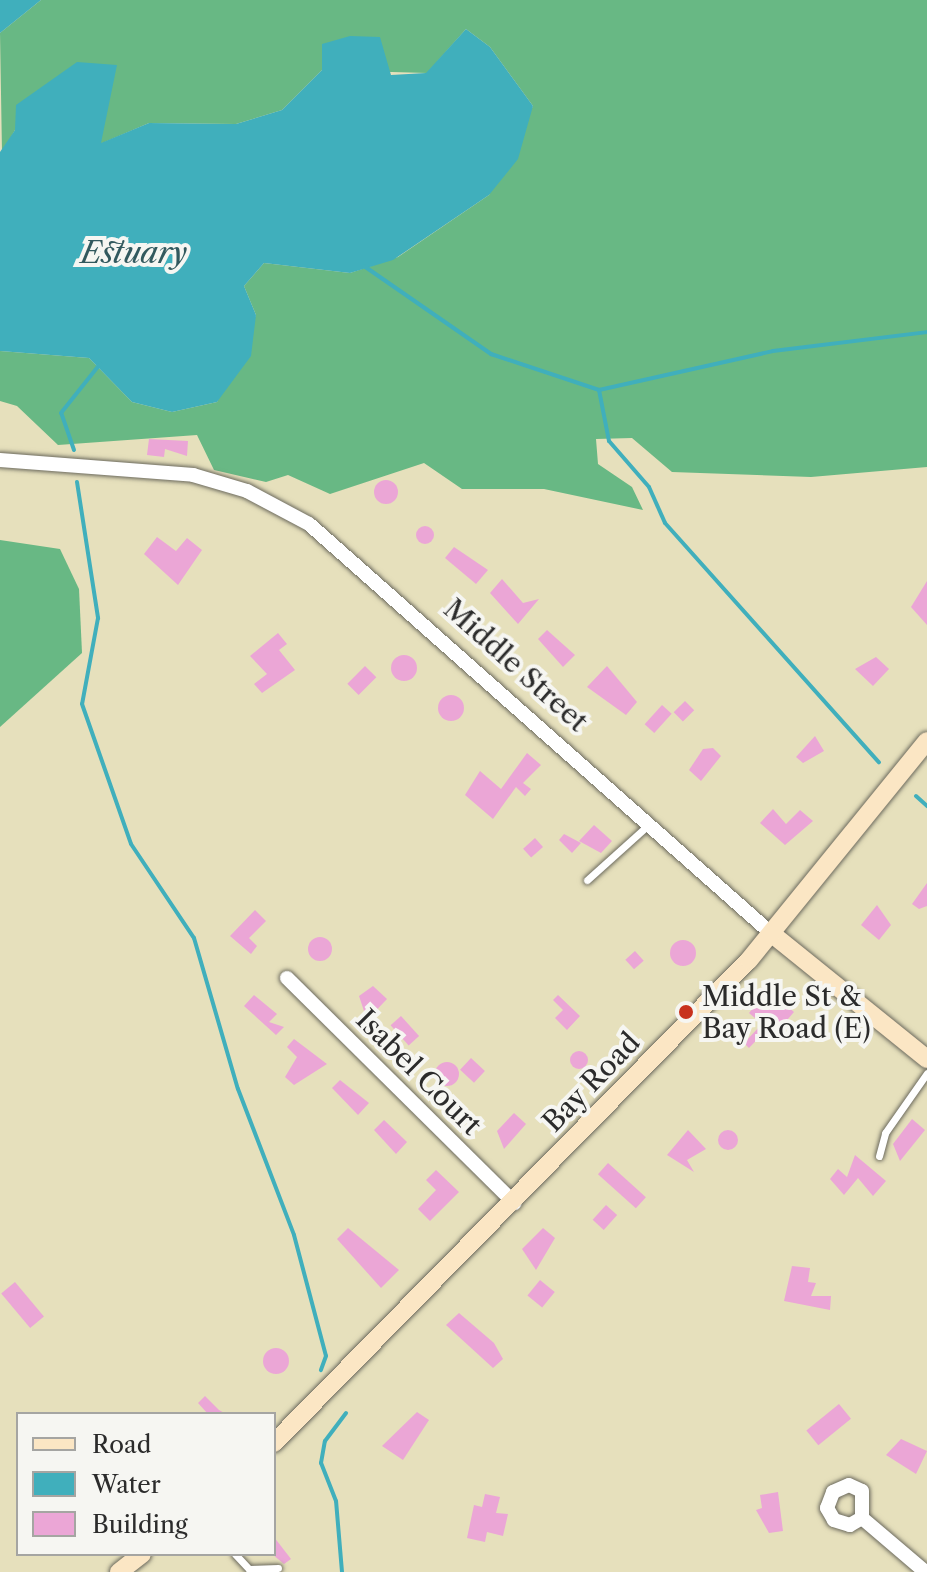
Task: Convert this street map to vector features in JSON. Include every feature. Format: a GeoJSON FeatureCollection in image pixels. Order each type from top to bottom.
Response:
{"type":"FeatureCollection","features":[{"type":"Feature","properties":{"kind":"main road","name":"Bay Road"},"geometry":{"type":"LineString","coordinates":[[276,1441],[514,1203],[772,934],[927,741]]}},
{"type":"Feature","properties":{"kind":"main road","name":"Middle Street"},"geometry":{"type":"LineString","coordinates":[[772,934],[927,1059]]}},
{"type":"Feature","properties":{"kind":"main road"},"geometry":{"type":"LineString","coordinates":[[119,1572],[139,1556]]}},
{"type":"Feature","properties":{"kind":"street","name":"Middle Street"},"geometry":{"type":"LineString","coordinates":[[0,460],[193,475],[296,517],[376,576],[772,934]]}},
{"type":"Feature","properties":{"kind":"street","name":"Isabel Court"},"geometry":{"type":"LineString","coordinates":[[287,978],[514,1203]]}},
{"type":"Feature","properties":{"kind":"street"},"geometry":{"type":"LineString","coordinates":[[862,1518],[924,1569]]}},
{"type":"Feature","properties":{"kind":"lane"},"geometry":{"type":"LineString","coordinates":[[587,880],[649,823]]}},
{"type":"Feature","properties":{"kind":"lane"},"geometry":{"type":"LineString","coordinates":[[879,1156],[885,1133],[927,1073]]}},
{"type":"Feature","properties":{"kind":"lane"},"geometry":{"type":"LineString","coordinates":[[237,1556],[249,1569],[278,1568]]}},
{"type":"Feature","properties":{"kind":"green space"},"geometry":{"type":"Polygon","coordinates":[[[41,0],[927,0],[927,467],[811,477],[672,472],[632,438],[596,439],[598,464],[632,487],[643,510],[544,489],[462,489],[424,463],[330,494],[288,475],[266,482],[214,470],[197,435],[58,445],[17,406],[0,401],[0,351],[89,358],[132,402],[172,412],[217,402],[256,315],[244,286],[264,263],[350,273],[398,257],[489,195],[533,106],[490,47],[466,29],[427,73],[322,70],[282,110],[236,124],[149,123],[100,144],[116,66],[15,130],[2,153],[0,33],[41,0]]]}},
{"type":"Feature","properties":{"kind":"green space"},"geometry":{"type":"Polygon","coordinates":[[[0,540],[60,549],[79,589],[82,653],[0,727],[0,540]]]}},
{"type":"Feature","properties":{"kind":"water"},"geometry":{"type":"Polygon","coordinates":[[[0,0],[41,0],[0,33],[0,0]]]}},
{"type":"Feature","properties":{"kind":"water","name":"Estuary"},"geometry":{"type":"Polygon","coordinates":[[[466,29],[490,47],[533,106],[518,159],[489,195],[393,260],[350,273],[264,263],[244,286],[256,315],[251,356],[217,402],[172,412],[132,402],[89,358],[0,351],[0,152],[15,130],[16,105],[77,62],[117,65],[101,143],[149,123],[236,124],[282,110],[322,70],[322,44],[350,36],[380,37],[391,75],[426,73],[466,29]]]}},
{"type":"Feature","properties":{"kind":"building"},"geometry":{"type":"Polygon","coordinates":[[[149,439],[188,441],[187,456],[165,449],[164,457],[147,455],[149,439]]]}},
{"type":"Feature","properties":{"kind":"building"},"geometry":{"type":"Polygon","coordinates":[[[386,480],[394,484],[398,492],[394,500],[386,504],[378,500],[374,492],[378,484],[386,480]]]}},
{"type":"Feature","properties":{"kind":"building"},"geometry":{"type":"Polygon","coordinates":[[[425,526],[434,535],[425,544],[416,535],[425,526]]]}},
{"type":"Feature","properties":{"kind":"building"},"geometry":{"type":"Polygon","coordinates":[[[157,537],[176,551],[187,538],[202,550],[178,585],[144,554],[157,537]]]}},
{"type":"Feature","properties":{"kind":"building"},"geometry":{"type":"Polygon","coordinates":[[[454,547],[488,570],[476,584],[445,558],[454,547]]]}},
{"type":"Feature","properties":{"kind":"building"},"geometry":{"type":"Polygon","coordinates":[[[502,579],[523,603],[539,599],[518,624],[490,593],[502,579]]]}},
{"type":"Feature","properties":{"kind":"building"},"geometry":{"type":"Polygon","coordinates":[[[927,581],[927,625],[911,607],[927,581]]]}},
{"type":"Feature","properties":{"kind":"building"},"geometry":{"type":"Polygon","coordinates":[[[547,630],[575,655],[563,667],[538,639],[547,630]]]}},
{"type":"Feature","properties":{"kind":"building"},"geometry":{"type":"Polygon","coordinates":[[[278,633],[287,644],[279,650],[295,670],[262,693],[254,684],[267,674],[250,656],[278,633]]]}},
{"type":"Feature","properties":{"kind":"building"},"geometry":{"type":"Polygon","coordinates":[[[404,655],[413,659],[417,668],[413,677],[404,681],[395,677],[391,668],[395,659],[404,655]]]}},
{"type":"Feature","properties":{"kind":"building"},"geometry":{"type":"Polygon","coordinates":[[[876,657],[889,669],[873,686],[855,669],[876,657]]]}},
{"type":"Feature","properties":{"kind":"building"},"geometry":{"type":"Polygon","coordinates":[[[365,666],[376,677],[359,695],[347,684],[365,666]]]}},
{"type":"Feature","properties":{"kind":"building"},"geometry":{"type":"Polygon","coordinates":[[[607,666],[637,702],[626,715],[587,687],[607,666]]]}},
{"type":"Feature","properties":{"kind":"building"},"geometry":{"type":"Polygon","coordinates":[[[451,695],[460,699],[464,708],[460,717],[451,721],[442,717],[438,708],[442,699],[451,695]]]}},
{"type":"Feature","properties":{"kind":"building"},"geometry":{"type":"Polygon","coordinates":[[[685,701],[694,710],[683,722],[674,712],[685,701]]]}},
{"type":"Feature","properties":{"kind":"building"},"geometry":{"type":"Polygon","coordinates":[[[662,705],[672,714],[654,733],[645,724],[662,705]]]}},
{"type":"Feature","properties":{"kind":"building"},"geometry":{"type":"Polygon","coordinates":[[[815,736],[824,751],[803,763],[796,757],[815,736]]]}},
{"type":"Feature","properties":{"kind":"building"},"geometry":{"type":"Polygon","coordinates":[[[713,748],[721,756],[701,781],[689,770],[703,749],[713,748]]]}},
{"type":"Feature","properties":{"kind":"building"},"geometry":{"type":"Polygon","coordinates":[[[527,753],[541,765],[523,783],[531,789],[525,796],[516,787],[493,819],[465,795],[480,771],[501,789],[527,753]]]}},
{"type":"Feature","properties":{"kind":"building"},"geometry":{"type":"Polygon","coordinates":[[[773,809],[786,824],[800,810],[813,821],[785,845],[760,823],[773,809]]]}},
{"type":"Feature","properties":{"kind":"building"},"geometry":{"type":"Polygon","coordinates":[[[594,825],[612,841],[601,853],[579,841],[594,825]]]}},
{"type":"Feature","properties":{"kind":"building"},"geometry":{"type":"Polygon","coordinates":[[[564,834],[581,843],[572,853],[559,840],[564,834]]]}},
{"type":"Feature","properties":{"kind":"building"},"geometry":{"type":"Polygon","coordinates":[[[535,838],[543,847],[531,858],[523,849],[535,838]]]}},
{"type":"Feature","properties":{"kind":"building"},"geometry":{"type":"Polygon","coordinates":[[[927,883],[927,906],[919,909],[912,904],[927,883]]]}},
{"type":"Feature","properties":{"kind":"building"},"geometry":{"type":"Polygon","coordinates":[[[877,905],[891,925],[879,940],[861,925],[877,905]]]}},
{"type":"Feature","properties":{"kind":"building"},"geometry":{"type":"Polygon","coordinates":[[[255,910],[266,921],[249,938],[257,946],[251,954],[230,936],[255,910]]]}},
{"type":"Feature","properties":{"kind":"building"},"geometry":{"type":"Polygon","coordinates":[[[320,937],[331,944],[332,949],[325,960],[320,961],[309,954],[308,949],[315,938],[320,937]]]}},
{"type":"Feature","properties":{"kind":"building"},"geometry":{"type":"Polygon","coordinates":[[[683,940],[692,944],[696,953],[692,962],[683,966],[674,962],[670,953],[674,944],[683,940]]]}},
{"type":"Feature","properties":{"kind":"building"},"geometry":{"type":"Polygon","coordinates":[[[635,951],[644,961],[634,969],[625,960],[635,951]]]}},
{"type":"Feature","properties":{"kind":"building"},"geometry":{"type":"Polygon","coordinates":[[[373,986],[387,999],[367,1020],[359,996],[373,986]]]}},
{"type":"Feature","properties":{"kind":"building"},"geometry":{"type":"Polygon","coordinates":[[[768,990],[794,1012],[774,1035],[767,1029],[749,1048],[744,1043],[762,1024],[749,1013],[768,990]]]}},
{"type":"Feature","properties":{"kind":"building"},"geometry":{"type":"Polygon","coordinates":[[[254,995],[277,1014],[269,1022],[284,1027],[276,1035],[244,1006],[254,995]]]}},
{"type":"Feature","properties":{"kind":"building"},"geometry":{"type":"Polygon","coordinates":[[[558,995],[580,1016],[567,1030],[555,1018],[563,1010],[553,1000],[558,995]]]}},
{"type":"Feature","properties":{"kind":"building"},"geometry":{"type":"Polygon","coordinates":[[[401,1016],[419,1036],[409,1045],[391,1025],[401,1016]]]}},
{"type":"Feature","properties":{"kind":"building"},"geometry":{"type":"Polygon","coordinates":[[[294,1039],[327,1064],[294,1085],[285,1077],[297,1057],[287,1047],[294,1039]]]}},
{"type":"Feature","properties":{"kind":"building"},"geometry":{"type":"Polygon","coordinates":[[[579,1051],[588,1060],[579,1069],[570,1060],[579,1051]]]}},
{"type":"Feature","properties":{"kind":"building"},"geometry":{"type":"Polygon","coordinates":[[[471,1058],[485,1071],[474,1083],[460,1070],[471,1058]]]}},
{"type":"Feature","properties":{"kind":"building"},"geometry":{"type":"Polygon","coordinates":[[[442,1062],[452,1062],[459,1069],[459,1079],[452,1086],[442,1086],[435,1079],[435,1069],[442,1062]]]}},
{"type":"Feature","properties":{"kind":"building"},"geometry":{"type":"Polygon","coordinates":[[[340,1080],[369,1103],[358,1115],[332,1088],[340,1080]]]}},
{"type":"Feature","properties":{"kind":"building"},"geometry":{"type":"Polygon","coordinates":[[[514,1113],[526,1124],[504,1149],[497,1131],[514,1113]]]}},
{"type":"Feature","properties":{"kind":"building"},"geometry":{"type":"Polygon","coordinates":[[[912,1119],[925,1130],[900,1161],[893,1144],[912,1119]]]}},
{"type":"Feature","properties":{"kind":"building"},"geometry":{"type":"Polygon","coordinates":[[[384,1120],[407,1142],[396,1154],[374,1130],[384,1120]]]}},
{"type":"Feature","properties":{"kind":"building"},"geometry":{"type":"Polygon","coordinates":[[[688,1130],[706,1149],[687,1160],[694,1172],[667,1155],[688,1130]]]}},
{"type":"Feature","properties":{"kind":"building"},"geometry":{"type":"Polygon","coordinates":[[[728,1130],[735,1133],[738,1140],[735,1147],[728,1150],[721,1147],[718,1140],[721,1133],[728,1130]]]}},
{"type":"Feature","properties":{"kind":"building"},"geometry":{"type":"Polygon","coordinates":[[[855,1155],[886,1181],[873,1196],[858,1178],[844,1195],[830,1179],[838,1169],[847,1177],[855,1155]]]}},
{"type":"Feature","properties":{"kind":"building"},"geometry":{"type":"Polygon","coordinates":[[[608,1163],[646,1197],[636,1208],[598,1174],[608,1163]]]}},
{"type":"Feature","properties":{"kind":"building"},"geometry":{"type":"Polygon","coordinates":[[[436,1170],[459,1192],[430,1221],[418,1209],[436,1190],[426,1180],[436,1170]]]}},
{"type":"Feature","properties":{"kind":"building"},"geometry":{"type":"Polygon","coordinates":[[[606,1205],[617,1215],[604,1230],[593,1220],[606,1205]]]}},
{"type":"Feature","properties":{"kind":"building"},"geometry":{"type":"Polygon","coordinates":[[[348,1228],[399,1270],[381,1288],[337,1239],[348,1228]]]}},
{"type":"Feature","properties":{"kind":"building"},"geometry":{"type":"Polygon","coordinates":[[[543,1228],[555,1238],[536,1270],[522,1249],[543,1228]]]}},
{"type":"Feature","properties":{"kind":"building"},"geometry":{"type":"Polygon","coordinates":[[[792,1266],[810,1268],[808,1282],[816,1283],[811,1296],[831,1296],[830,1310],[784,1301],[792,1266]]]}},
{"type":"Feature","properties":{"kind":"building"},"geometry":{"type":"Polygon","coordinates":[[[540,1280],[555,1292],[542,1308],[527,1296],[540,1280]]]}},
{"type":"Feature","properties":{"kind":"building"},"geometry":{"type":"Polygon","coordinates":[[[15,1282],[44,1316],[30,1328],[1,1294],[15,1282]]]}},
{"type":"Feature","properties":{"kind":"building"},"geometry":{"type":"Polygon","coordinates":[[[459,1313],[494,1343],[503,1359],[493,1368],[446,1325],[459,1313]]]}},
{"type":"Feature","properties":{"kind":"building"},"geometry":{"type":"Polygon","coordinates":[[[276,1348],[285,1352],[289,1361],[285,1370],[276,1374],[267,1370],[263,1361],[267,1352],[276,1348]]]}},
{"type":"Feature","properties":{"kind":"building"},"geometry":{"type":"Polygon","coordinates":[[[205,1396],[222,1412],[206,1412],[198,1403],[205,1396]]]}},
{"type":"Feature","properties":{"kind":"building"},"geometry":{"type":"Polygon","coordinates":[[[839,1404],[851,1419],[818,1445],[806,1430],[839,1404]]]}},
{"type":"Feature","properties":{"kind":"building"},"geometry":{"type":"Polygon","coordinates":[[[417,1412],[429,1420],[403,1460],[382,1446],[417,1412]]]}},
{"type":"Feature","properties":{"kind":"building"},"geometry":{"type":"Polygon","coordinates":[[[901,1439],[927,1451],[916,1474],[886,1455],[901,1439]]]}},
{"type":"Feature","properties":{"kind":"building"},"geometry":{"type":"Polygon","coordinates":[[[778,1492],[783,1531],[769,1533],[756,1510],[762,1508],[760,1495],[778,1492]]]}},
{"type":"Feature","properties":{"kind":"building"},"geometry":{"type":"Polygon","coordinates":[[[485,1494],[500,1497],[496,1513],[508,1514],[503,1536],[487,1532],[485,1542],[467,1538],[474,1505],[482,1507],[485,1494]]]}},
{"type":"Feature","properties":{"kind":"building"},"geometry":{"type":"Polygon","coordinates":[[[276,1540],[291,1559],[284,1564],[274,1556],[276,1540]]]}},
{"type":"Feature","properties":{"kind":"waterway"},"geometry":{"type":"LineString","coordinates":[[364,266],[491,354],[599,390],[773,351],[927,332]]}},
{"type":"Feature","properties":{"kind":"waterway"},"geometry":{"type":"LineString","coordinates":[[74,450],[61,413],[100,364]]}},
{"type":"Feature","properties":{"kind":"waterway"},"geometry":{"type":"LineString","coordinates":[[599,390],[609,441],[649,487],[665,523],[879,762]]}},
{"type":"Feature","properties":{"kind":"waterway"},"geometry":{"type":"LineString","coordinates":[[77,482],[98,618],[82,704],[131,844],[194,938],[238,1089],[294,1235],[326,1356],[321,1370]]}},
{"type":"Feature","properties":{"kind":"waterway"},"geometry":{"type":"LineString","coordinates":[[916,796],[927,806]]}},
{"type":"Feature","properties":{"kind":"waterway"},"geometry":{"type":"LineString","coordinates":[[342,1572],[336,1501],[321,1463],[325,1441],[346,1413]]}},
{"type":"Feature","properties":{"kind":"place","name":"Middle St & Bay Road (E)"},"geometry":{"type":"Point","coordinates":[686,1012]}}]}
